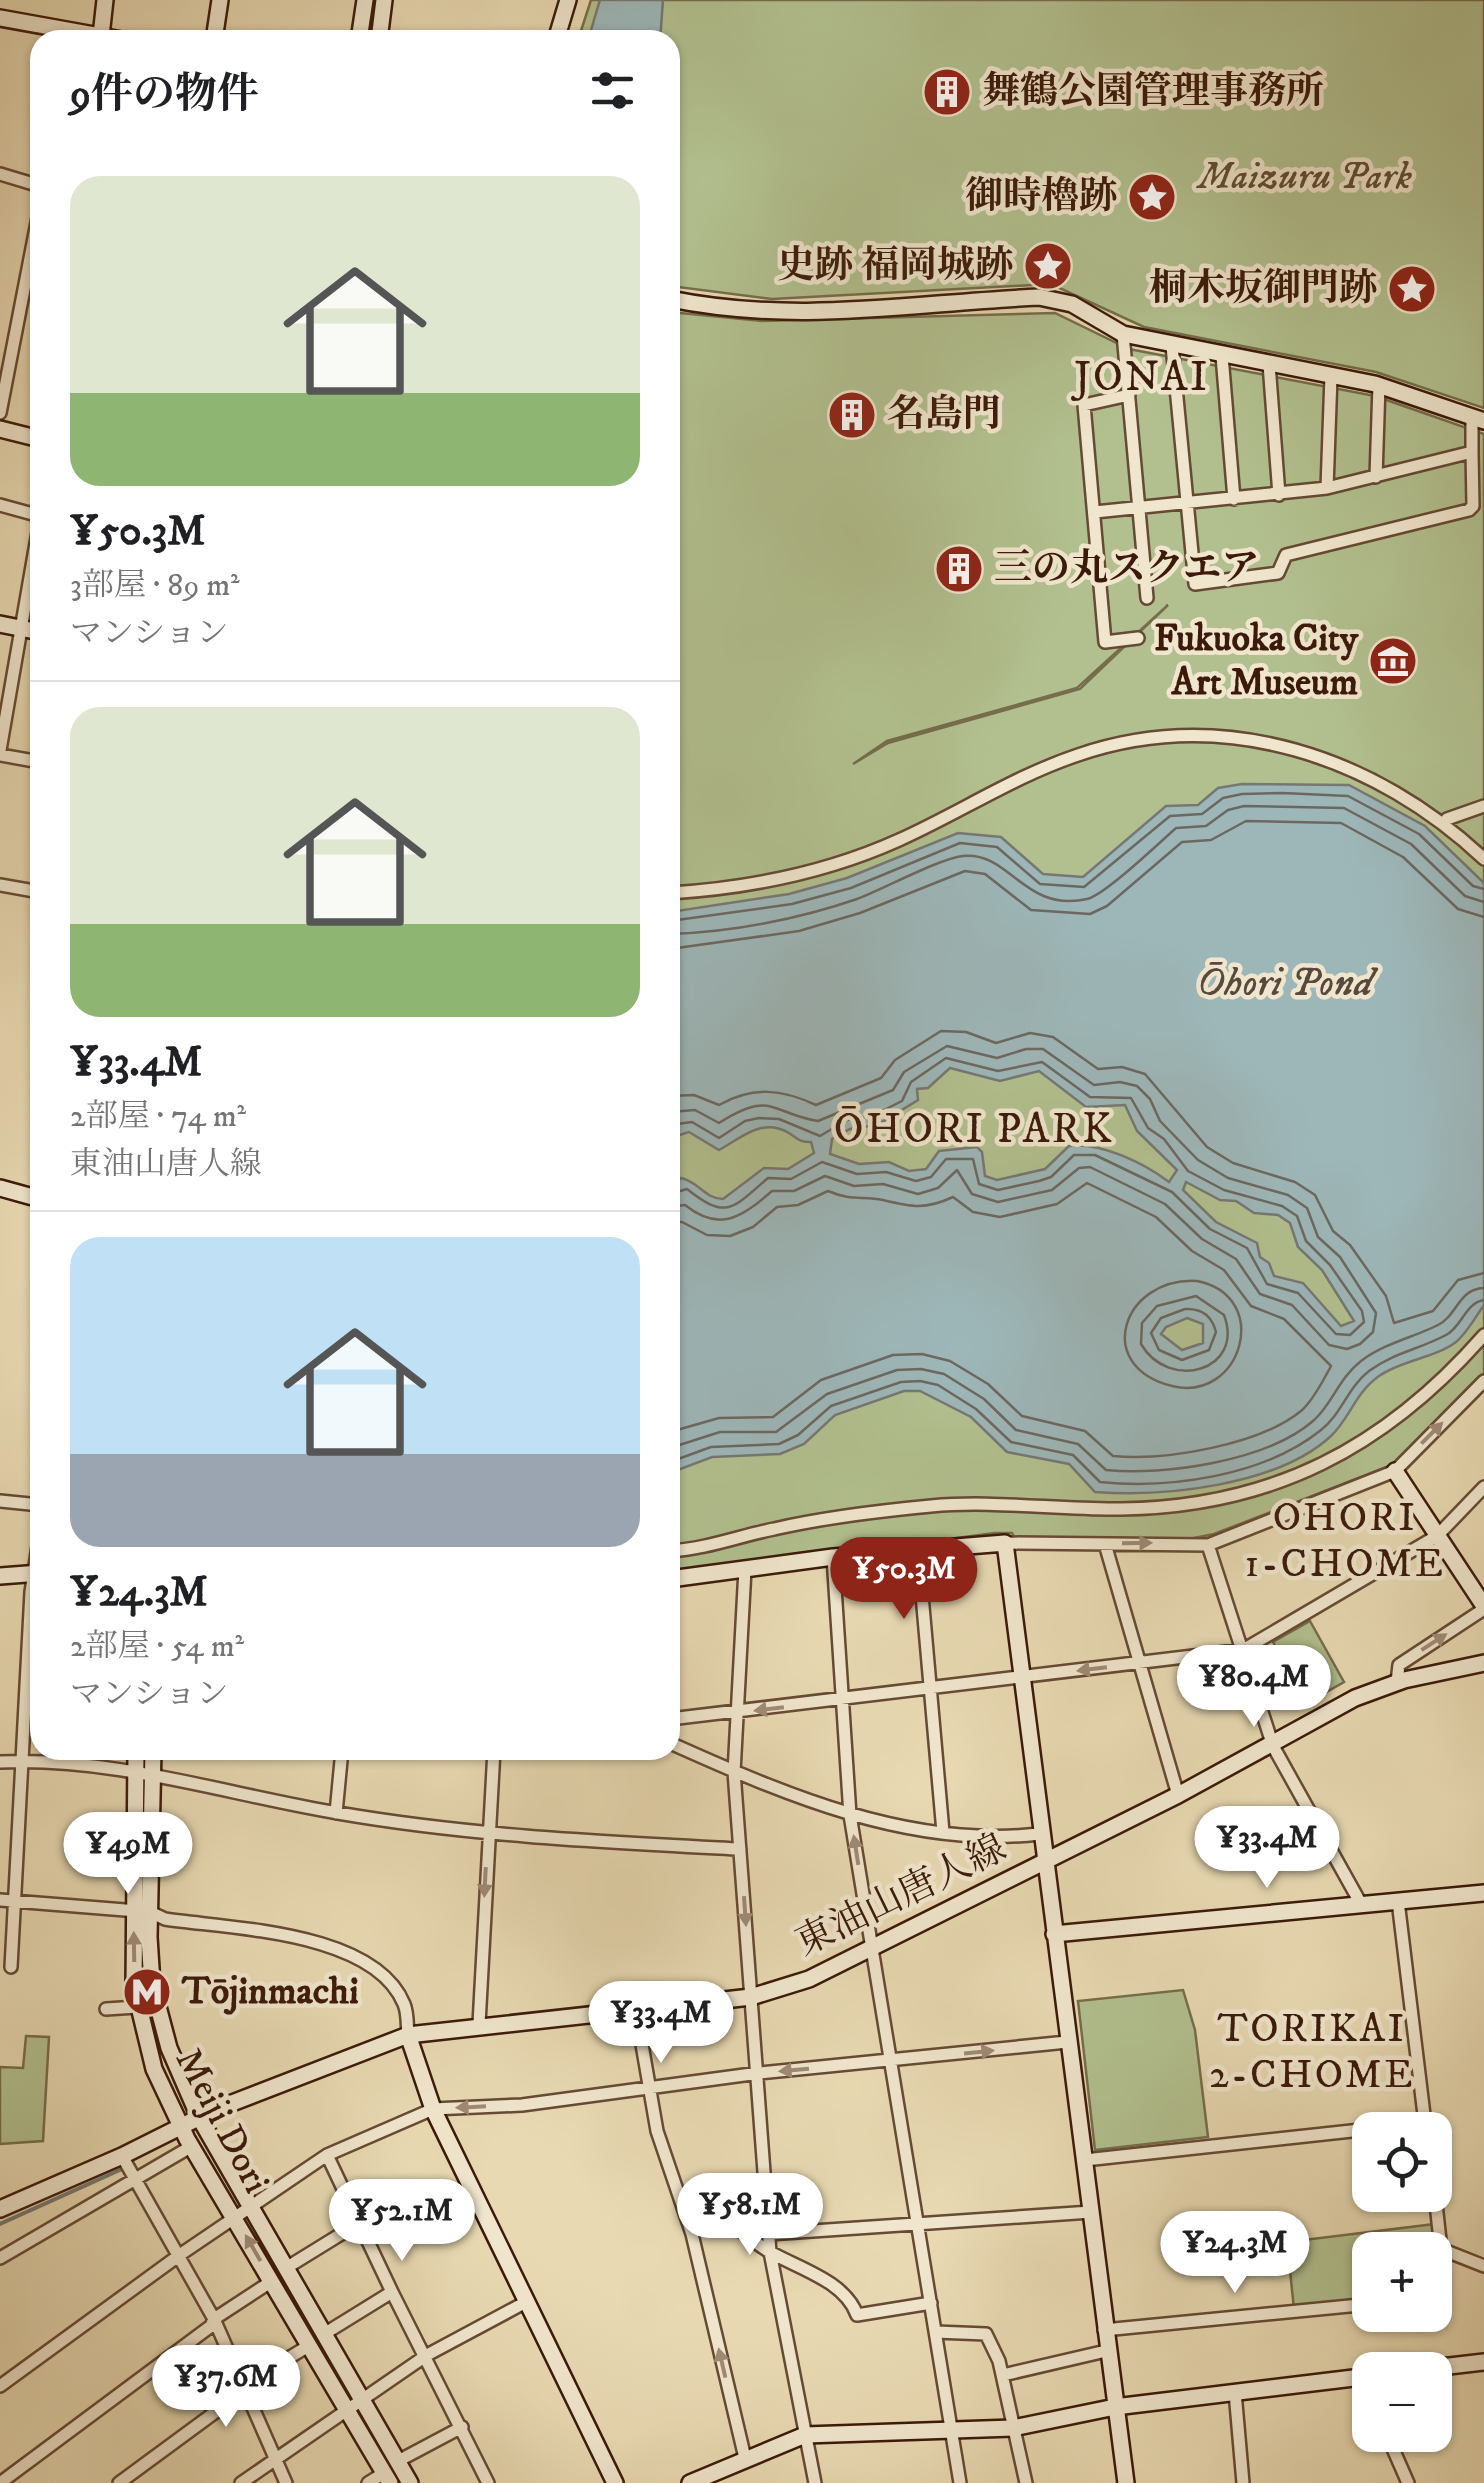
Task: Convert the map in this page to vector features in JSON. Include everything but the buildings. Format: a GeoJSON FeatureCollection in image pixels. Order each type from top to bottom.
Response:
{"type":"FeatureCollection","features":[{"type":"Feature","properties":{"kind":"street"},"geometry":{"type":"LineString","coordinates":[[102,30],[106,0]]}},
{"type":"Feature","properties":{"kind":"street"},"geometry":{"type":"LineString","coordinates":[[216,30],[220,0]]}},
{"type":"Feature","properties":{"kind":"street"},"geometry":{"type":"LineString","coordinates":[[360,30],[365,0]]}},
{"type":"Feature","properties":{"kind":"street"},"geometry":{"type":"LineString","coordinates":[[380,30],[384,0]]}},
{"type":"Feature","properties":{"kind":"street"},"geometry":{"type":"LineString","coordinates":[[559,30],[568,0]]}},
{"type":"Feature","properties":{"kind":"street"},"geometry":{"type":"LineString","coordinates":[[0,18],[67,30]]}},
{"type":"Feature","properties":{"kind":"street"},"geometry":{"type":"LineString","coordinates":[[0,174],[30,183]]}},
{"type":"Feature","properties":{"kind":"street"},"geometry":{"type":"LineString","coordinates":[[0,413],[30,258]]}},
{"type":"Feature","properties":{"kind":"street"},"geometry":{"type":"LineString","coordinates":[[680,300],[725,310],[790,315],[1039,297],[1072,304],[1123,334],[1379,385],[1478,418],[1472,452],[1473,506],[1286,555],[1278,574],[1195,584],[1172,346]]}},
{"type":"Feature","properties":{"kind":"street"},"geometry":{"type":"LineString","coordinates":[[1123,334],[1147,598]]}},
{"type":"Feature","properties":{"kind":"street"},"geometry":{"type":"LineString","coordinates":[[1222,356],[1234,499]]}},
{"type":"Feature","properties":{"kind":"street"},"geometry":{"type":"LineString","coordinates":[[1270,364],[1279,495]]}},
{"type":"Feature","properties":{"kind":"street"},"geometry":{"type":"LineString","coordinates":[[1327,488],[1331,376]]}},
{"type":"Feature","properties":{"kind":"street"},"geometry":{"type":"LineString","coordinates":[[1376,477],[1379,385]]}},
{"type":"Feature","properties":{"kind":"street"},"geometry":{"type":"LineString","coordinates":[[1129,395],[1084,405],[1105,642],[1138,638]]}},
{"type":"Feature","properties":{"kind":"street"},"geometry":{"type":"LineString","coordinates":[[0,430],[30,437]]}},
{"type":"Feature","properties":{"kind":"street"},"geometry":{"type":"LineString","coordinates":[[1094,512],[1327,488],[1472,452]]}},
{"type":"Feature","properties":{"kind":"street"},"geometry":{"type":"LineString","coordinates":[[0,505],[30,520]]}},
{"type":"Feature","properties":{"kind":"street"},"geometry":{"type":"LineString","coordinates":[[30,584],[0,753],[30,760]]}},
{"type":"Feature","properties":{"kind":"street"},"geometry":{"type":"LineString","coordinates":[[0,624],[30,630]]}},
{"type":"Feature","properties":{"kind":"street"},"geometry":{"type":"LineString","coordinates":[[680,892],[739,888],[812,870],[898,840],[1080,754],[1170,737],[1237,739],[1338,761],[1413,801],[1484,860]]}},
{"type":"Feature","properties":{"kind":"street"},"geometry":{"type":"LineString","coordinates":[[1447,819],[1484,806]]}},
{"type":"Feature","properties":{"kind":"street"},"geometry":{"type":"LineString","coordinates":[[0,885],[30,890]]}},
{"type":"Feature","properties":{"kind":"street"},"geometry":{"type":"LineString","coordinates":[[0,1188],[30,1196]]}},
{"type":"Feature","properties":{"kind":"street"},"geometry":{"type":"LineString","coordinates":[[680,1549],[813,1520],[935,1505],[1167,1508],[1258,1491],[1333,1460],[1375,1435],[1415,1406],[1484,1335]]}},
{"type":"Feature","properties":{"kind":"street"},"geometry":{"type":"LineString","coordinates":[[680,1578],[833,1557],[1005,1543],[1208,1545],[1396,1471],[1484,1381]]}},
{"type":"Feature","properties":{"kind":"street"},"geometry":{"type":"LineString","coordinates":[[1396,1471],[1484,1607],[1398,1665],[1398,1682]]}},
{"type":"Feature","properties":{"kind":"street"},"geometry":{"type":"LineString","coordinates":[[680,1718],[1243,1650],[1438,1536],[1484,1488]]}},
{"type":"Feature","properties":{"kind":"street"},"geometry":{"type":"LineString","coordinates":[[0,1501],[30,1505]]}},
{"type":"Feature","properties":{"kind":"street"},"geometry":{"type":"LineString","coordinates":[[1005,1543],[1045,1862],[1273,1746],[1356,1698],[1398,1682],[1484,1664]]}},
{"type":"Feature","properties":{"kind":"street"},"geometry":{"type":"LineString","coordinates":[[1105,1544],[1178,1794]]}},
{"type":"Feature","properties":{"kind":"street"},"geometry":{"type":"LineString","coordinates":[[1208,1545],[1273,1746],[1361,1904]]}},
{"type":"Feature","properties":{"kind":"street"},"geometry":{"type":"LineString","coordinates":[[918,1550],[943,1832]]}},
{"type":"Feature","properties":{"kind":"street"},"geometry":{"type":"LineString","coordinates":[[833,1557],[850,1815],[960,2483]]}},
{"type":"Feature","properties":{"kind":"street"},"geometry":{"type":"LineString","coordinates":[[746,1570],[734,1772],[770,2252],[815,2483]]}},
{"type":"Feature","properties":{"kind":"street"},"geometry":{"type":"LineString","coordinates":[[0,1576],[30,1574]]}},
{"type":"Feature","properties":{"kind":"street"},"geometry":{"type":"LineString","coordinates":[[10,1967],[30,1644]]}},
{"type":"Feature","properties":{"kind":"street"},"geometry":{"type":"LineString","coordinates":[[680,1748],[850,1815],[943,1832],[1039,1834]]}},
{"type":"Feature","properties":{"kind":"street","name":"Meiji Dori"},"geometry":{"type":"LineString","coordinates":[[140,1760],[144,1772],[138,2006],[154,2069],[180,2126],[387,2478]]}},
{"type":"Feature","properties":{"kind":"street","name":"Meiji Dori"},"geometry":{"type":"LineString","coordinates":[[144,1772],[149,1760]]}},
{"type":"Feature","properties":{"kind":"street"},"geometry":{"type":"LineString","coordinates":[[336,1813],[341,1760]]}},
{"type":"Feature","properties":{"kind":"street"},"geometry":{"type":"LineString","coordinates":[[479,2024],[493,1760]]}},
{"type":"Feature","properties":{"kind":"street"},"geometry":{"type":"LineString","coordinates":[[0,1762],[144,1772],[336,1813],[488,1836],[740,1849]]}},
{"type":"Feature","properties":{"kind":"street","name":"東油山唐人線"},"geometry":{"type":"LineString","coordinates":[[0,2209],[122,2156],[199,2117],[408,2035],[479,2024],[751,1997],[809,1979],[1045,1862],[1126,2483]]}},
{"type":"Feature","properties":{"kind":"street"},"geometry":{"type":"LineString","coordinates":[[1054,1934],[1484,1893]]}},
{"type":"Feature","properties":{"kind":"street"},"geometry":{"type":"LineString","coordinates":[[0,1900],[142,1912],[165,1919],[294,1938],[362,1959],[380,1973],[404,2004],[408,2035],[434,2109],[614,2483]]}},
{"type":"Feature","properties":{"kind":"street"},"geometry":{"type":"LineString","coordinates":[[1398,1901],[1424,2112]]}},
{"type":"Feature","properties":{"kind":"street","name":"Meiji Dori"},"geometry":{"type":"LineString","coordinates":[[142,1912],[152,1984],[178,2075],[410,2483]]}},
{"type":"Feature","properties":{"kind":"street"},"geometry":{"type":"LineString","coordinates":[[106,2009],[138,2006]]}},
{"type":"Feature","properties":{"kind":"street"},"geometry":{"type":"LineString","coordinates":[[636,2010],[657,2131],[688,2220],[744,2458]]}},
{"type":"Feature","properties":{"kind":"street"},"geometry":{"type":"LineString","coordinates":[[0,2386],[234,2216],[327,2154],[434,2109],[522,2105],[759,2073],[1066,2042]]}},
{"type":"Feature","properties":{"kind":"street"},"geometry":{"type":"LineString","coordinates":[[1085,2160],[1352,2133]]}},
{"type":"Feature","properties":{"kind":"street"},"geometry":{"type":"LineString","coordinates":[[0,2258],[192,2146]]}},
{"type":"Feature","properties":{"kind":"street"},"geometry":{"type":"LineString","coordinates":[[327,2154],[488,2483]]}},
{"type":"Feature","properties":{"kind":"street"},"geometry":{"type":"LineString","coordinates":[[122,2156],[181,2254],[214,2319],[286,2483]]}},
{"type":"Feature","properties":{"kind":"street"},"geometry":{"type":"LineString","coordinates":[[688,2220],[715,2208],[770,2252],[808,2269],[854,2305],[857,2314],[931,2304]]}},
{"type":"Feature","properties":{"kind":"street"},"geometry":{"type":"LineString","coordinates":[[769,2234],[1091,2212]]}},
{"type":"Feature","properties":{"kind":"street"},"geometry":{"type":"LineString","coordinates":[[286,2268],[360,2224]]}},
{"type":"Feature","properties":{"kind":"street"},"geometry":{"type":"LineString","coordinates":[[1452,2258],[1484,2266]]}},
{"type":"Feature","properties":{"kind":"street"},"geometry":{"type":"LineString","coordinates":[[0,2482],[211,2326],[214,2319],[272,2281]]}},
{"type":"Feature","properties":{"kind":"street"},"geometry":{"type":"LineString","coordinates":[[324,2334],[392,2292]]}},
{"type":"Feature","properties":{"kind":"street"},"geometry":{"type":"LineString","coordinates":[[241,2483],[275,2455],[428,2355],[526,2302]]}},
{"type":"Feature","properties":{"kind":"street"},"geometry":{"type":"LineString","coordinates":[[1104,2330],[1352,2306]]}},
{"type":"Feature","properties":{"kind":"street"},"geometry":{"type":"LineString","coordinates":[[936,2332],[986,2334],[1002,2375],[1026,2483]]}},
{"type":"Feature","properties":{"kind":"street"},"geometry":{"type":"LineString","coordinates":[[244,2386],[310,2346]]}},
{"type":"Feature","properties":{"kind":"street"},"geometry":{"type":"LineString","coordinates":[[1002,2375],[1106,2351]]}},
{"type":"Feature","properties":{"kind":"street"},"geometry":{"type":"LineString","coordinates":[[1452,2366],[1484,2362]]}},
{"type":"Feature","properties":{"kind":"street"},"geometry":{"type":"LineString","coordinates":[[690,2483],[805,2435],[1013,2428],[1115,2407],[1352,2378]]}},
{"type":"Feature","properties":{"kind":"street"},"geometry":{"type":"LineString","coordinates":[[120,2483],[244,2392],[244,2386]]}},
{"type":"Feature","properties":{"kind":"street"},"geometry":{"type":"LineString","coordinates":[[1235,2392],[1242,2483]]}},
{"type":"Feature","properties":{"kind":"street"},"geometry":{"type":"LineString","coordinates":[[398,2461],[462,2426]]}},
{"type":"Feature","properties":{"kind":"street"},"geometry":{"type":"LineString","coordinates":[[1395,2452],[1408,2483]]}},
{"type":"Feature","properties":{"kind":"street"},"geometry":{"type":"LineString","coordinates":[[368,2483],[387,2478]]}},
{"type":"Feature","properties":{"kind":"green space","name":"Maizuru Park"},"geometry":{"type":"Polygon","coordinates":[[[591,0],[1484,0],[1484,408],[1376,372],[1144,327],[1051,284],[772,299],[680,287],[680,30],[581,30],[591,0]]]}},
{"type":"Feature","properties":{"kind":"green space","name":"ŌHORI PARK"},"geometry":{"type":"Polygon","coordinates":[[[680,313],[762,321],[1055,313],[1129,349],[1375,396],[1484,434],[1484,1375],[1397,1463],[1214,1534],[1194,1538],[1016,1540],[1012,1533],[680,1575],[680,313]],[[1168,605],[1077,688],[887,741],[853,764],[888,743],[1080,689],[1168,605]]]}},
{"type":"Feature","properties":{"kind":"green space"},"geometry":{"type":"Polygon","coordinates":[[[1310,1621],[1344,1682],[1307,1703],[1273,1642],[1310,1621]]]}},
{"type":"Feature","properties":{"kind":"green space"},"geometry":{"type":"Polygon","coordinates":[[[1183,1990],[1195,2030],[1208,2137],[1095,2150],[1078,2001],[1183,1990]]]}},
{"type":"Feature","properties":{"kind":"green space"},"geometry":{"type":"Polygon","coordinates":[[[26,2036],[49,2037],[43,2141],[0,2144],[0,2067],[23,2068],[26,2036]]]}},
{"type":"Feature","properties":{"kind":"green space"},"geometry":{"type":"Polygon","coordinates":[[[1435,2224],[1435,2232],[1369,2232],[1435,2224]]]}},
{"type":"Feature","properties":{"kind":"green space"},"geometry":{"type":"Polygon","coordinates":[[[1352,2234],[1352,2304],[1294,2309],[1287,2242],[1352,2234]]]}},
{"type":"Feature","properties":{"kind":"water"},"geometry":{"type":"Polygon","coordinates":[[[600,0],[663,0],[661,30],[591,30],[600,0]]]}},
{"type":"Feature","properties":{"kind":"water","name":"Ōhori Pond"},"geometry":{"type":"Polygon","coordinates":[[[1242,784],[1349,785],[1425,826],[1484,883],[1484,1305],[1464,1334],[1448,1347],[1379,1376],[1364,1390],[1338,1429],[1308,1453],[1281,1467],[1219,1485],[1153,1492],[1095,1492],[1069,1464],[1007,1452],[971,1417],[920,1391],[904,1391],[835,1415],[804,1444],[780,1454],[712,1457],[680,1469],[680,1179],[723,1199],[764,1168],[788,1169],[814,1153],[811,1142],[770,1127],[752,1131],[719,1150],[689,1132],[680,1135],[680,910],[789,894],[847,878],[958,833],[1001,837],[1043,874],[1083,877],[1166,806],[1198,805],[1218,788],[1242,784]],[[950,1068],[928,1088],[917,1089],[918,1100],[877,1125],[850,1129],[832,1139],[830,1154],[859,1164],[889,1162],[909,1171],[926,1169],[939,1151],[977,1147],[982,1152],[985,1176],[997,1180],[1045,1169],[1069,1146],[1081,1146],[1122,1155],[1169,1182],[1177,1170],[1137,1131],[1125,1105],[1086,1107],[1039,1071],[1000,1081],[950,1068]],[[1186,1182],[1183,1190],[1216,1222],[1257,1243],[1260,1257],[1269,1263],[1274,1276],[1303,1283],[1341,1326],[1354,1321],[1322,1270],[1298,1247],[1290,1223],[1278,1215],[1254,1213],[1236,1201],[1220,1200],[1186,1182]],[[1187,1318],[1166,1327],[1161,1334],[1182,1350],[1203,1343],[1203,1324],[1187,1318]]]}},
{"type":"Feature","properties":{"kind":"waterway"},"geometry":{"type":"LineString","coordinates":[[0,2224],[122,2169]]}},
{"type":"Feature","properties":{"kind":"place","name":"舞鶴公園管理事務所"},"geometry":{"type":"Point","coordinates":[947,92]}},
{"type":"Feature","properties":{"kind":"place","name":"御時櫓跡"},"geometry":{"type":"Point","coordinates":[1152,197]}},
{"type":"Feature","properties":{"kind":"place","name":"史跡 福岡城跡"},"geometry":{"type":"Point","coordinates":[1048,266]}},
{"type":"Feature","properties":{"kind":"place","name":"桐木坂御門跡"},"geometry":{"type":"Point","coordinates":[1412,289]}},
{"type":"Feature","properties":{"kind":"place","name":"名島門"},"geometry":{"type":"Point","coordinates":[852,415]}},
{"type":"Feature","properties":{"kind":"place","name":"三の丸スクエア"},"geometry":{"type":"Point","coordinates":[959,569]}},
{"type":"Feature","properties":{"kind":"place","name":"Fukuoka City Art Museum"},"geometry":{"type":"Point","coordinates":[1393,661]}},
{"type":"Feature","properties":{"kind":"place","name":"Tōjinmachi"},"geometry":{"type":"Point","coordinates":[147,1992]}},
{"type":"Feature","properties":{"kind":"district","name":"JONAI"},"geometry":{"type":"Point","coordinates":[1142,378]}},
{"type":"Feature","properties":{"kind":"district","name":"ŌHORI PARK"},"geometry":{"type":"Point","coordinates":[974,1130]}},
{"type":"Feature","properties":{"kind":"district","name":"OHORI 1-CHOME"},"geometry":{"type":"Point","coordinates":[1345,1542]}},
{"type":"Feature","properties":{"kind":"district","name":"TORIKAI 2-CHOME"},"geometry":{"type":"Point","coordinates":[1312,2053]}}]}
